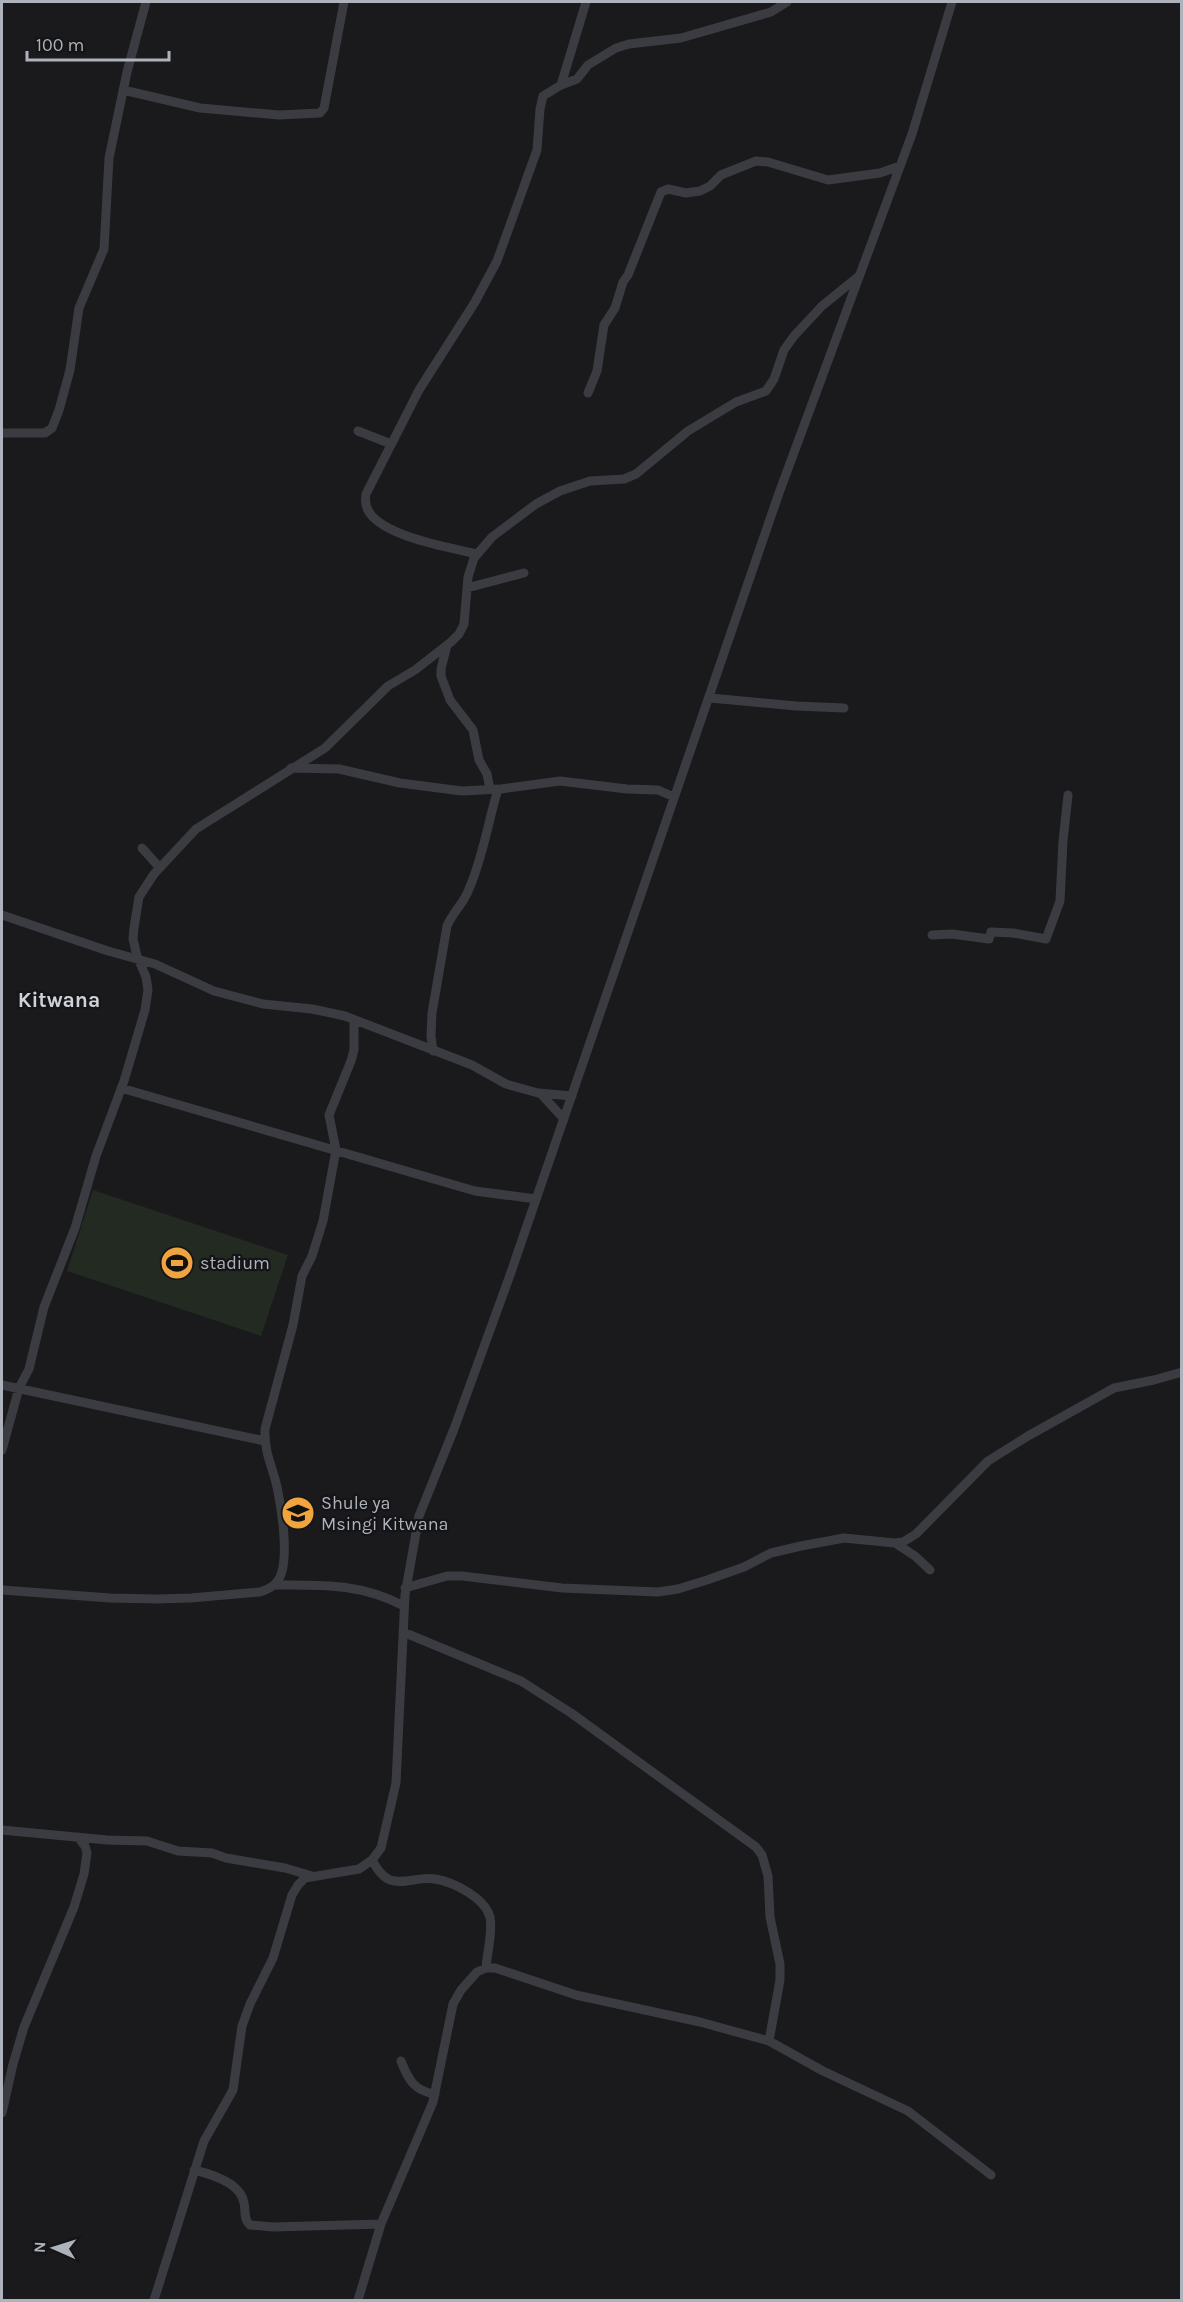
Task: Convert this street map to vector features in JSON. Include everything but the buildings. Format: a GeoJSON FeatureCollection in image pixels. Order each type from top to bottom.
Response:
{"type":"FeatureCollection","features":[{"type":"Feature","properties":{"kind":"street"},"geometry":{"type":"LineString","coordinates":[[2,433],[45,433],[52,428],[59,410],[70,370],[79,308],[104,249],[109,158],[123,90],[146,2]]}},
{"type":"Feature","properties":{"kind":"street"},"geometry":{"type":"LineString","coordinates":[[123,90],[200,108],[279,114],[320,113],[324,108],[344,2]]}},
{"type":"Feature","properties":{"kind":"street"},"geometry":{"type":"LineString","coordinates":[[561,85],[586,2]]}},
{"type":"Feature","properties":{"kind":"street"},"geometry":{"type":"LineString","coordinates":[[477,554],[415,540],[376,520],[365,503],[366,494],[419,390],[475,302],[497,261],[537,150],[541,101],[546,93],[577,79],[588,65],[616,48],[629,44],[681,38],[771,12],[787,2]]}},
{"type":"Feature","properties":{"kind":"street"},"geometry":{"type":"LineString","coordinates":[[2,1830],[147,1841],[178,1851],[212,1853],[312,1876],[359,1869],[372,1860],[381,1848],[396,1783],[405,1588],[419,1516],[458,1418],[536,1199],[779,494],[912,134],[952,2]]}},
{"type":"Feature","properties":{"kind":"street"},"geometry":{"type":"LineString","coordinates":[[588,393],[597,371],[604,325],[615,308],[623,282],[628,275],[661,192],[668,189],[686,193],[700,191],[711,186],[721,175],[756,161],[768,162],[828,180],[880,173],[900,166]]}},
{"type":"Feature","properties":{"kind":"street"},"geometry":{"type":"LineString","coordinates":[[2,1450],[19,1388],[26,1376],[44,1307],[75,1228],[96,1156],[139,1032],[148,990],[134,939],[136,910],[139,897],[160,868],[208,819],[325,748],[382,691],[415,670],[459,634],[464,624],[468,577],[477,554],[492,537],[536,504],[560,491],[590,481],[624,479],[636,474],[688,431],[736,402],[765,391],[774,379],[784,350],[794,336],[822,306],[859,276]]}},
{"type":"Feature","properties":{"kind":"street"},"geometry":{"type":"LineString","coordinates":[[358,431],[391,444]]}},
{"type":"Feature","properties":{"kind":"street"},"geometry":{"type":"LineString","coordinates":[[467,588],[524,573]]}},
{"type":"Feature","properties":{"kind":"street"},"geometry":{"type":"LineString","coordinates":[[433,1051],[430,1036],[432,1013],[447,926],[469,890],[490,826],[494,789],[478,760],[473,730],[450,700],[441,676],[447,645]]}},
{"type":"Feature","properties":{"kind":"street"},"geometry":{"type":"LineString","coordinates":[[710,698],[844,708]]}},
{"type":"Feature","properties":{"kind":"street"},"geometry":{"type":"LineString","coordinates":[[291,768],[346,770],[400,783],[462,791],[560,781],[627,789],[658,790],[674,797]]}},
{"type":"Feature","properties":{"kind":"street"},"geometry":{"type":"LineString","coordinates":[[932,935],[952,934],[989,939],[991,932],[1002,932],[1046,939],[1060,901],[1068,795]]}},
{"type":"Feature","properties":{"kind":"street"},"geometry":{"type":"LineString","coordinates":[[142,848],[160,868]]}},
{"type":"Feature","properties":{"kind":"street"},"geometry":{"type":"LineString","coordinates":[[2,915],[155,964],[214,991],[263,1004],[327,1011],[472,1065],[506,1084],[541,1094],[572,1095]]}},
{"type":"Feature","properties":{"kind":"street"},"geometry":{"type":"LineString","coordinates":[[275,1585],[282,1572],[282,1518],[278,1489],[269,1464],[265,1429],[291,1334],[302,1276],[312,1256],[323,1221],[336,1150],[329,1115],[354,1050],[354,1021]]}},
{"type":"Feature","properties":{"kind":"street"},"geometry":{"type":"LineString","coordinates":[[121,1088],[475,1191],[536,1199]]}},
{"type":"Feature","properties":{"kind":"street"},"geometry":{"type":"LineString","coordinates":[[541,1094],[564,1119]]}},
{"type":"Feature","properties":{"kind":"street"},"geometry":{"type":"LineString","coordinates":[[405,1588],[447,1576],[462,1576],[562,1588],[658,1592],[697,1583],[744,1567],[771,1553],[801,1546],[844,1538],[895,1544],[903,1542],[916,1534],[988,1461],[1028,1436],[1114,1388],[1182,1372]]}},
{"type":"Feature","properties":{"kind":"street"},"geometry":{"type":"LineString","coordinates":[[2,1384],[265,1441]]}},
{"type":"Feature","properties":{"kind":"street"},"geometry":{"type":"LineString","coordinates":[[895,1544],[915,1556],[930,1570]]}},
{"type":"Feature","properties":{"kind":"street"},"geometry":{"type":"LineString","coordinates":[[2,1590],[110,1598],[191,1598],[260,1592],[275,1585],[308,1584],[356,1588],[376,1593],[404,1606]]}},
{"type":"Feature","properties":{"kind":"street"},"geometry":{"type":"LineString","coordinates":[[403,1632],[521,1681],[571,1713],[756,1847],[762,1855],[768,1876],[770,1917],[780,1964],[780,1980],[770,2042]]}},
{"type":"Feature","properties":{"kind":"street"},"geometry":{"type":"LineString","coordinates":[[2,2113],[12,2064],[24,2027],[74,1907],[84,1874],[87,1853],[78,1837]]}},
{"type":"Feature","properties":{"kind":"street"},"geometry":{"type":"LineString","coordinates":[[372,1860],[383,1876],[391,1880],[435,1879],[476,1898],[487,1909],[491,1926],[486,1968]]}},
{"type":"Feature","properties":{"kind":"street"},"geometry":{"type":"LineString","coordinates":[[154,2301],[204,2141],[233,2090],[242,2026],[250,2004],[273,1958],[292,1895],[301,1882],[312,1876]]}},
{"type":"Feature","properties":{"kind":"street"},"geometry":{"type":"LineString","coordinates":[[358,2301],[381,2224],[435,2094],[453,2004],[470,1979],[477,1972],[486,1968],[495,1968],[576,1995],[700,2022],[770,2042],[908,2111],[991,2175]]}},
{"type":"Feature","properties":{"kind":"street"},"geometry":{"type":"LineString","coordinates":[[401,2061],[413,2085],[425,2093],[435,2094]]}},
{"type":"Feature","properties":{"kind":"street"},"geometry":{"type":"LineString","coordinates":[[194,2170],[210,2174],[237,2189],[243,2198],[245,2218],[250,2225],[273,2227],[381,2224]]}},
{"type":"Feature","properties":{"kind":"shaded area","name":"stadium"},"geometry":{"type":"Polygon","coordinates":[[[93,1190],[288,1255],[261,1336],[67,1271],[93,1190]]]}},
{"type":"Feature","properties":{"kind":"place","name":"stadium"},"geometry":{"type":"Point","coordinates":[177,1263]}},
{"type":"Feature","properties":{"kind":"place","name":"Shule ya Msingi Kitwana"},"geometry":{"type":"Point","coordinates":[298,1513]}},
{"type":"Feature","properties":{"kind":"district","name":"Kitwana"},"geometry":{"type":"Point","coordinates":[59,1000]}}]}
